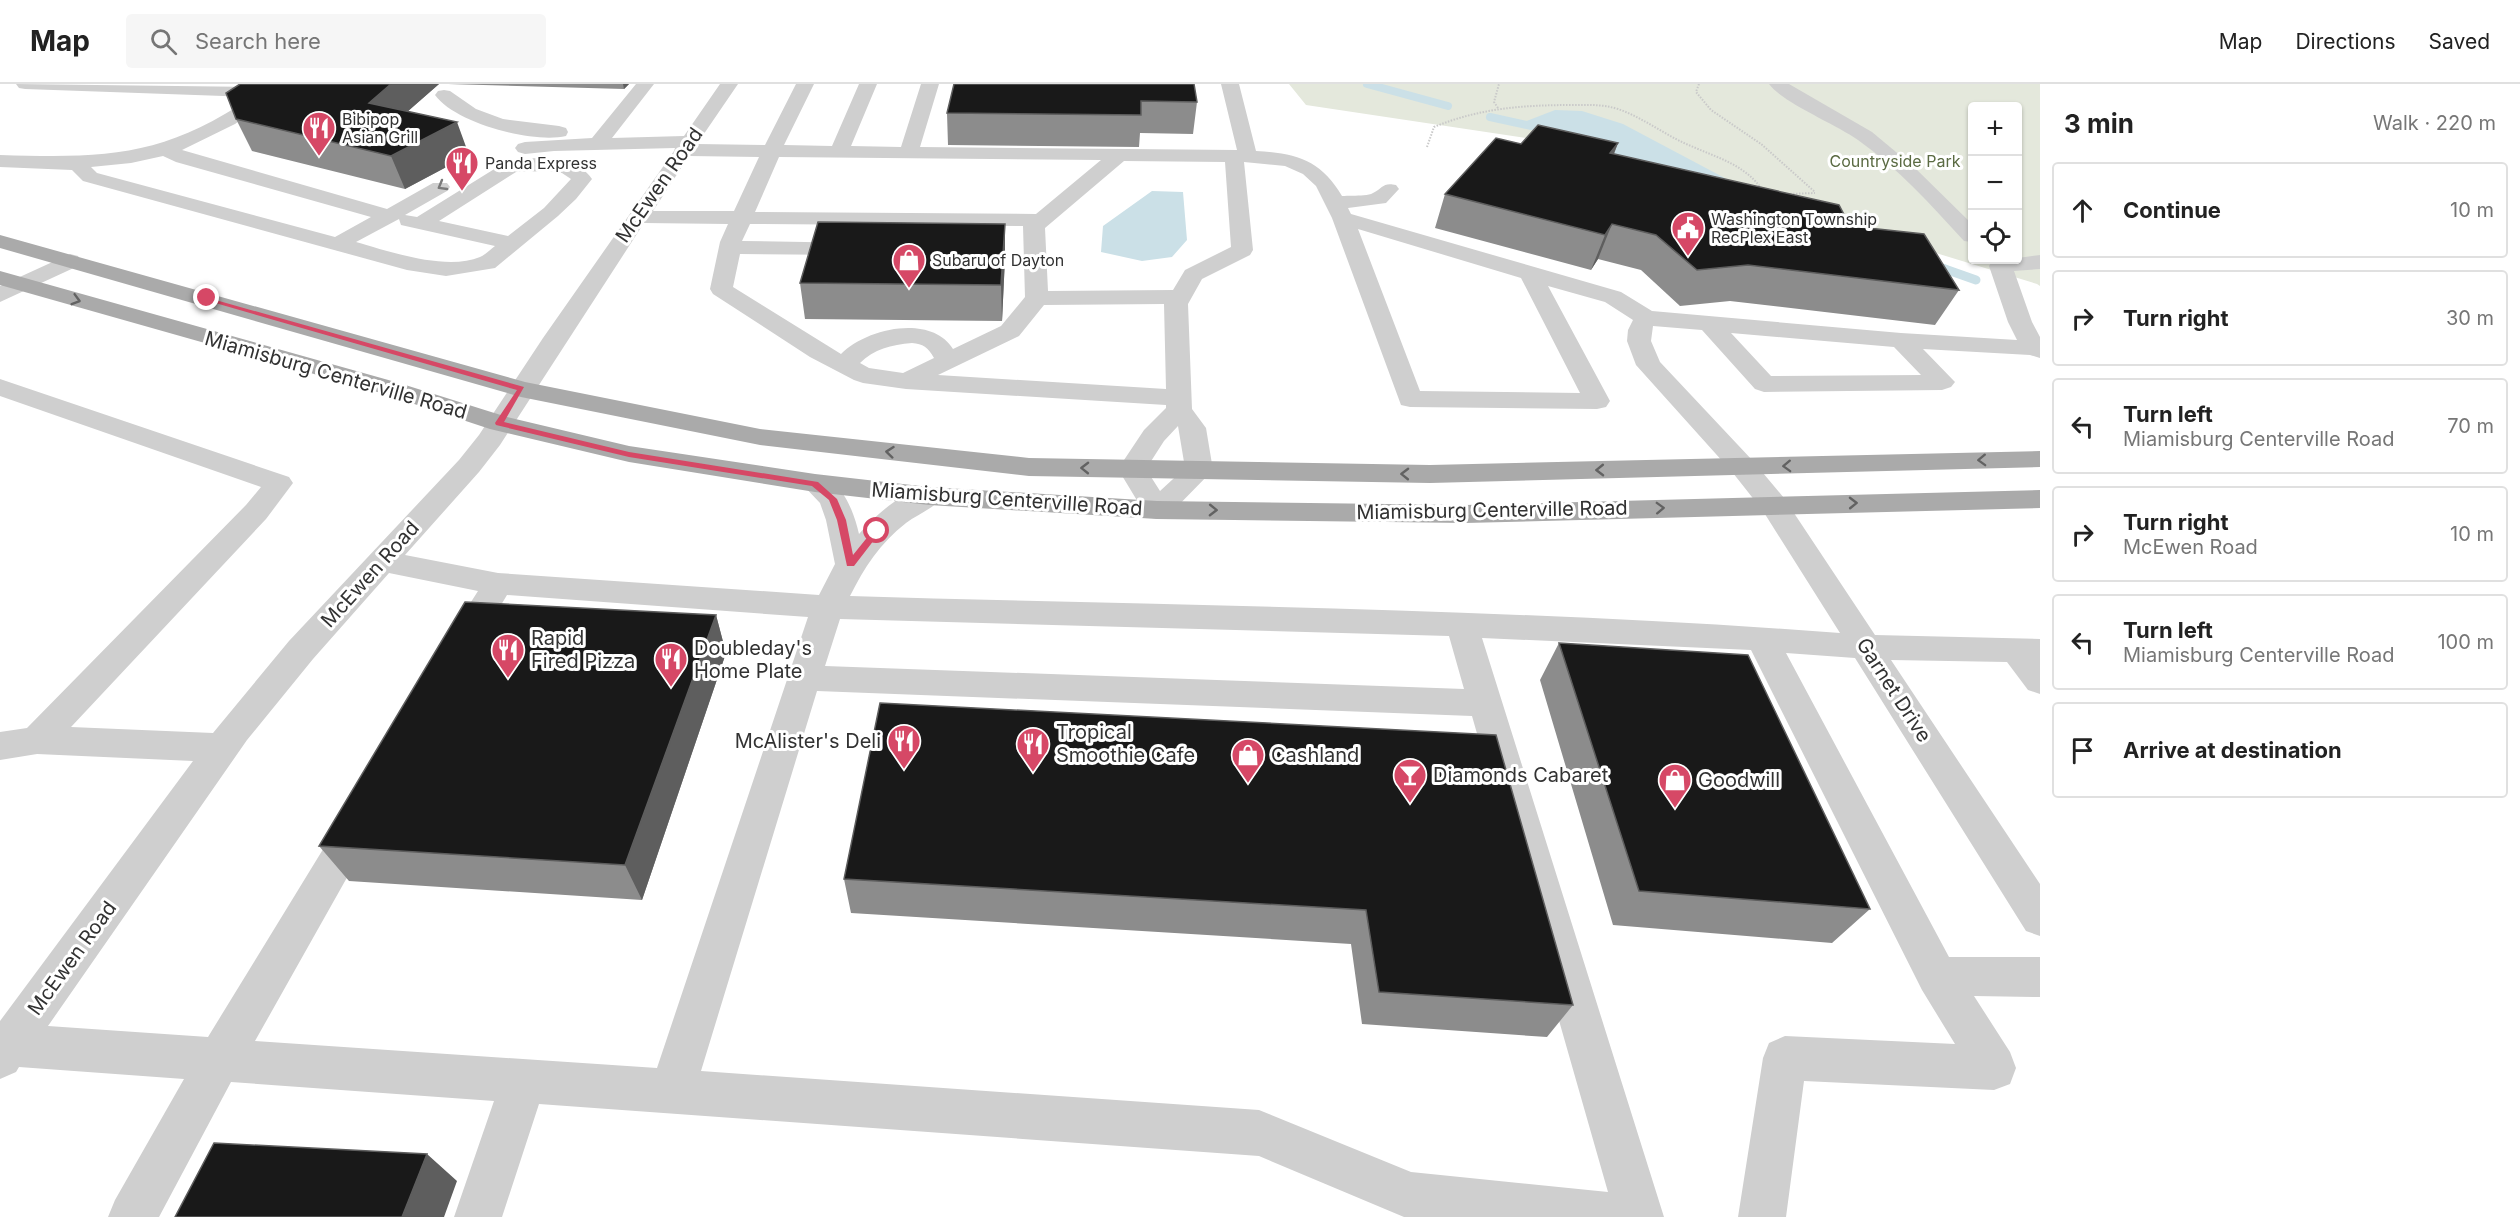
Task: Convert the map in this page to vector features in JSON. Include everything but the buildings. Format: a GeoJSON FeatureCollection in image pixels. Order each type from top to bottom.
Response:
{"type":"FeatureCollection","features":[{"type":"Feature","properties":{"kind":"main road","name":"Miamisburg Centerville Road"},"geometry":{"type":"LineString","coordinates":[[0,241],[521,389],[760,437],[1029,467],[1430,474],[2040,459]]}},
{"type":"Feature","properties":{"kind":"main road","name":"Miamisburg Centerville Road"},"geometry":{"type":"LineString","coordinates":[[7,286],[390,388],[499,423],[629,454],[815,483],[929,496],[1157,510],[1465,514],[2040,499]]}},
{"type":"Feature","properties":{"kind":"street"},"geometry":{"type":"LineString","coordinates":[[25,84],[276,88]]}},
{"type":"Feature","properties":{"kind":"street"},"geometry":{"type":"LineString","coordinates":[[339,243],[485,162],[524,148],[601,140],[645,84]]}},
{"type":"Feature","properties":{"kind":"street","name":"McEwen Road"},"geometry":{"type":"LineString","coordinates":[[4,1051],[222,748],[301,650],[469,466],[729,84]]}},
{"type":"Feature","properties":{"kind":"street"},"geometry":{"type":"LineString","coordinates":[[805,84],[741,218],[730,247],[721,290],[863,375],[906,381],[1179,404]]}},
{"type":"Feature","properties":{"kind":"street"},"geometry":{"type":"LineString","coordinates":[[839,152],[868,84]]}},
{"type":"Feature","properties":{"kind":"street"},"geometry":{"type":"LineString","coordinates":[[909,153],[930,84]]}},
{"type":"Feature","properties":{"kind":"street"},"geometry":{"type":"LineString","coordinates":[[1179,404],[1132,469],[1157,510],[1199,470],[1193,428],[1179,404],[1176,304],[1192,275],[1242,250],[1241,157],[1230,84]]}},
{"type":"Feature","properties":{"kind":"street"},"geometry":{"type":"LineString","coordinates":[[1778,84],[1863,134],[1884,150],[1921,183],[1968,232]]}},
{"type":"Feature","properties":{"kind":"street"},"geometry":{"type":"LineString","coordinates":[[0,178],[76,163],[133,156],[172,147],[225,124],[276,88]]}},
{"type":"Feature","properties":{"kind":"street"},"geometry":{"type":"LineString","coordinates":[[444,95],[460,110],[500,126],[601,140],[771,152],[1269,157],[1311,170],[1321,179],[1339,210],[1410,399],[1598,401],[1530,273]]}},
{"type":"Feature","properties":{"kind":"street"},"geometry":{"type":"LineString","coordinates":[[96,142],[172,147],[183,158],[389,216],[513,243]]}},
{"type":"Feature","properties":{"kind":"street"},"geometry":{"type":"LineString","coordinates":[[906,381],[1010,331],[1037,298],[1034,226],[1120,154]]}},
{"type":"Feature","properties":{"kind":"street"},"geometry":{"type":"LineString","coordinates":[[0,161],[76,163],[90,177],[407,263],[446,269],[487,263],[513,243]]}},
{"type":"Feature","properties":{"kind":"street"},"geometry":{"type":"LineString","coordinates":[[420,223],[504,170],[528,164],[555,165],[562,181],[550,198],[513,230],[513,243]]}},
{"type":"Feature","properties":{"kind":"street"},"geometry":{"type":"LineString","coordinates":[[1339,210],[1379,199],[1389,189]]}},
{"type":"Feature","properties":{"kind":"street"},"geometry":{"type":"LineString","coordinates":[[1339,210],[1530,273],[1613,297],[1646,318],[2038,350]]}},
{"type":"Feature","properties":{"kind":"street"},"geometry":{"type":"LineString","coordinates":[[637,217],[1040,220]]}},
{"type":"Feature","properties":{"kind":"street"},"geometry":{"type":"LineString","coordinates":[[730,247],[872,248]]}},
{"type":"Feature","properties":{"kind":"street"},"geometry":{"type":"LineString","coordinates":[[1012,248],[1035,247]]}},
{"type":"Feature","properties":{"kind":"street"},"geometry":{"type":"LineString","coordinates":[[7,286],[70,261]]}},
{"type":"Feature","properties":{"kind":"street"},"geometry":{"type":"LineString","coordinates":[[2022,262],[2040,262]]}},
{"type":"Feature","properties":{"kind":"street"},"geometry":{"type":"LineString","coordinates":[[1998,264],[2007,279],[2022,331],[2038,350]]}},
{"type":"Feature","properties":{"kind":"street"},"geometry":{"type":"LineString","coordinates":[[1037,298],[1180,297]]}},
{"type":"Feature","properties":{"kind":"street","name":"Garnet Drive"},"geometry":{"type":"LineString","coordinates":[[1646,318],[1640,326],[1638,345],[1649,365],[1743,467],[1774,505],[2040,918]]}},
{"type":"Feature","properties":{"kind":"street"},"geometry":{"type":"LineString","coordinates":[[1709,323],[1764,384],[1942,382],[1901,340]]}},
{"type":"Feature","properties":{"kind":"street"},"geometry":{"type":"LineString","coordinates":[[843,365],[862,348],[878,341],[899,337],[924,337],[938,344],[948,361]]}},
{"type":"Feature","properties":{"kind":"street"},"geometry":{"type":"LineString","coordinates":[[0,387],[279,483],[256,512],[37,740]]}},
{"type":"Feature","properties":{"kind":"street"},"geometry":{"type":"LineString","coordinates":[[815,483],[833,499],[841,520],[850,564]]}},
{"type":"Feature","properties":{"kind":"street"},"geometry":{"type":"LineString","coordinates":[[672,1092],[828,607],[850,564],[877,531],[913,504],[929,496]]}},
{"type":"Feature","properties":{"kind":"street"},"geometry":{"type":"LineString","coordinates":[[381,561],[498,584],[828,607],[1462,625],[1762,639],[1866,647],[2029,651],[2040,681]]}},
{"type":"Feature","properties":{"kind":"street"},"geometry":{"type":"LineString","coordinates":[[467,636],[498,584]]}},
{"type":"Feature","properties":{"kind":"street"},"geometry":{"type":"LineString","coordinates":[[1462,625],[1640,1217]]}},
{"type":"Feature","properties":{"kind":"street"},"geometry":{"type":"LineString","coordinates":[[1762,639],[1937,976],[1994,1068],[1785,1058],[1762,1217]]}},
{"type":"Feature","properties":{"kind":"street"},"geometry":{"type":"LineString","coordinates":[[805,678],[1486,703]]}},
{"type":"Feature","properties":{"kind":"street"},"geometry":{"type":"LineString","coordinates":[[0,746],[37,740],[222,748]]}},
{"type":"Feature","properties":{"kind":"street"},"geometry":{"type":"LineString","coordinates":[[132,1217],[220,1059],[371,801]]}},
{"type":"Feature","properties":{"kind":"street"},"geometry":{"type":"LineString","coordinates":[[1937,976],[2040,977]]}},
{"type":"Feature","properties":{"kind":"street"},"geometry":{"type":"LineString","coordinates":[[4,1051],[220,1059],[1259,1133],[1411,1196],[1617,1217]]}},
{"type":"Feature","properties":{"kind":"street"},"geometry":{"type":"LineString","coordinates":[[478,1217],[524,1081]]}},
{"type":"Feature","properties":{"kind":"path"},"geometry":{"type":"LineString","coordinates":[[1498,108],[1494,102],[1499,84]]}},
{"type":"Feature","properties":{"kind":"path"},"geometry":{"type":"LineString","coordinates":[[1699,84],[1696,92],[1703,103],[1736,129],[1769,150],[1799,181],[1815,193],[1783,194]]}},
{"type":"Feature","properties":{"kind":"path"},"geometry":{"type":"LineString","coordinates":[[1427,147],[1434,128],[1449,120],[1498,108],[1550,102],[1607,106],[1622,111],[1670,138],[1730,162],[1750,175],[1764,193]]}},
{"type":"Feature","properties":{"kind":"green space","name":"Countryside Park"},"geometry":{"type":"Polygon","coordinates":[[[1289,84],[2040,84],[2040,286],[1972,264],[2022,264],[2022,102],[1968,102],[1968,263],[1874,234],[1533,139],[1306,105],[1289,84]]]}},
{"type":"Feature","properties":{"kind":"water"},"geometry":{"type":"Polygon","coordinates":[[[1555,110],[1582,111],[1623,124],[1736,184],[1581,148],[1519,124],[1555,110]]]}},
{"type":"Feature","properties":{"kind":"water"},"geometry":{"type":"Polygon","coordinates":[[[1152,191],[1183,192],[1187,240],[1172,257],[1142,261],[1101,252],[1103,226],[1152,191]]]}},
{"type":"Feature","properties":{"kind":"waterway"},"geometry":{"type":"LineString","coordinates":[[1367,84],[1448,106]]}},
{"type":"Feature","properties":{"kind":"waterway"},"geometry":{"type":"LineString","coordinates":[[1490,117],[1536,127]]}},
{"type":"Feature","properties":{"kind":"waterway"},"geometry":{"type":"LineString","coordinates":[[1932,264],[1946,269]]}},
{"type":"Feature","properties":{"kind":"waterway"},"geometry":{"type":"LineString","coordinates":[[1942,268],[1976,280]]}},
{"type":"Feature","properties":{"kind":"place","name":"Bibipop Asian Grill"},"geometry":{"type":"Point","coordinates":[319,157]}},
{"type":"Feature","properties":{"kind":"place","name":"Panda Express"},"geometry":{"type":"Point","coordinates":[462,192]}},
{"type":"Feature","properties":{"kind":"place","name":"Washington Township RecPlex East"},"geometry":{"type":"Point","coordinates":[1688,257]}},
{"type":"Feature","properties":{"kind":"place","name":"Subaru of Dayton"},"geometry":{"type":"Point","coordinates":[909,289]}},
{"type":"Feature","properties":{"kind":"place","name":"Rapid Fired Pizza"},"geometry":{"type":"Point","coordinates":[508,679]}},
{"type":"Feature","properties":{"kind":"place","name":"Doubleday's Home Plate"},"geometry":{"type":"Point","coordinates":[671,688]}},
{"type":"Feature","properties":{"kind":"place","name":"McAlister's Deli"},"geometry":{"type":"Point","coordinates":[904,770]}},
{"type":"Feature","properties":{"kind":"place","name":"Tropical Smoothie Cafe"},"geometry":{"type":"Point","coordinates":[1033,773]}},
{"type":"Feature","properties":{"kind":"place","name":"Cashland"},"geometry":{"type":"Point","coordinates":[1248,784]}},
{"type":"Feature","properties":{"kind":"place","name":"Diamonds Cabaret"},"geometry":{"type":"Point","coordinates":[1410,804]}},
{"type":"Feature","properties":{"kind":"place","name":"Goodwill"},"geometry":{"type":"Point","coordinates":[1675,809]}},
{"type":"Feature","properties":{"kind":"route"},"geometry":{"type":"LineString","coordinates":[[207,298],[521,389],[499,423],[629,454],[815,483],[833,499],[841,520],[850,564],[877,531]]}}]}
